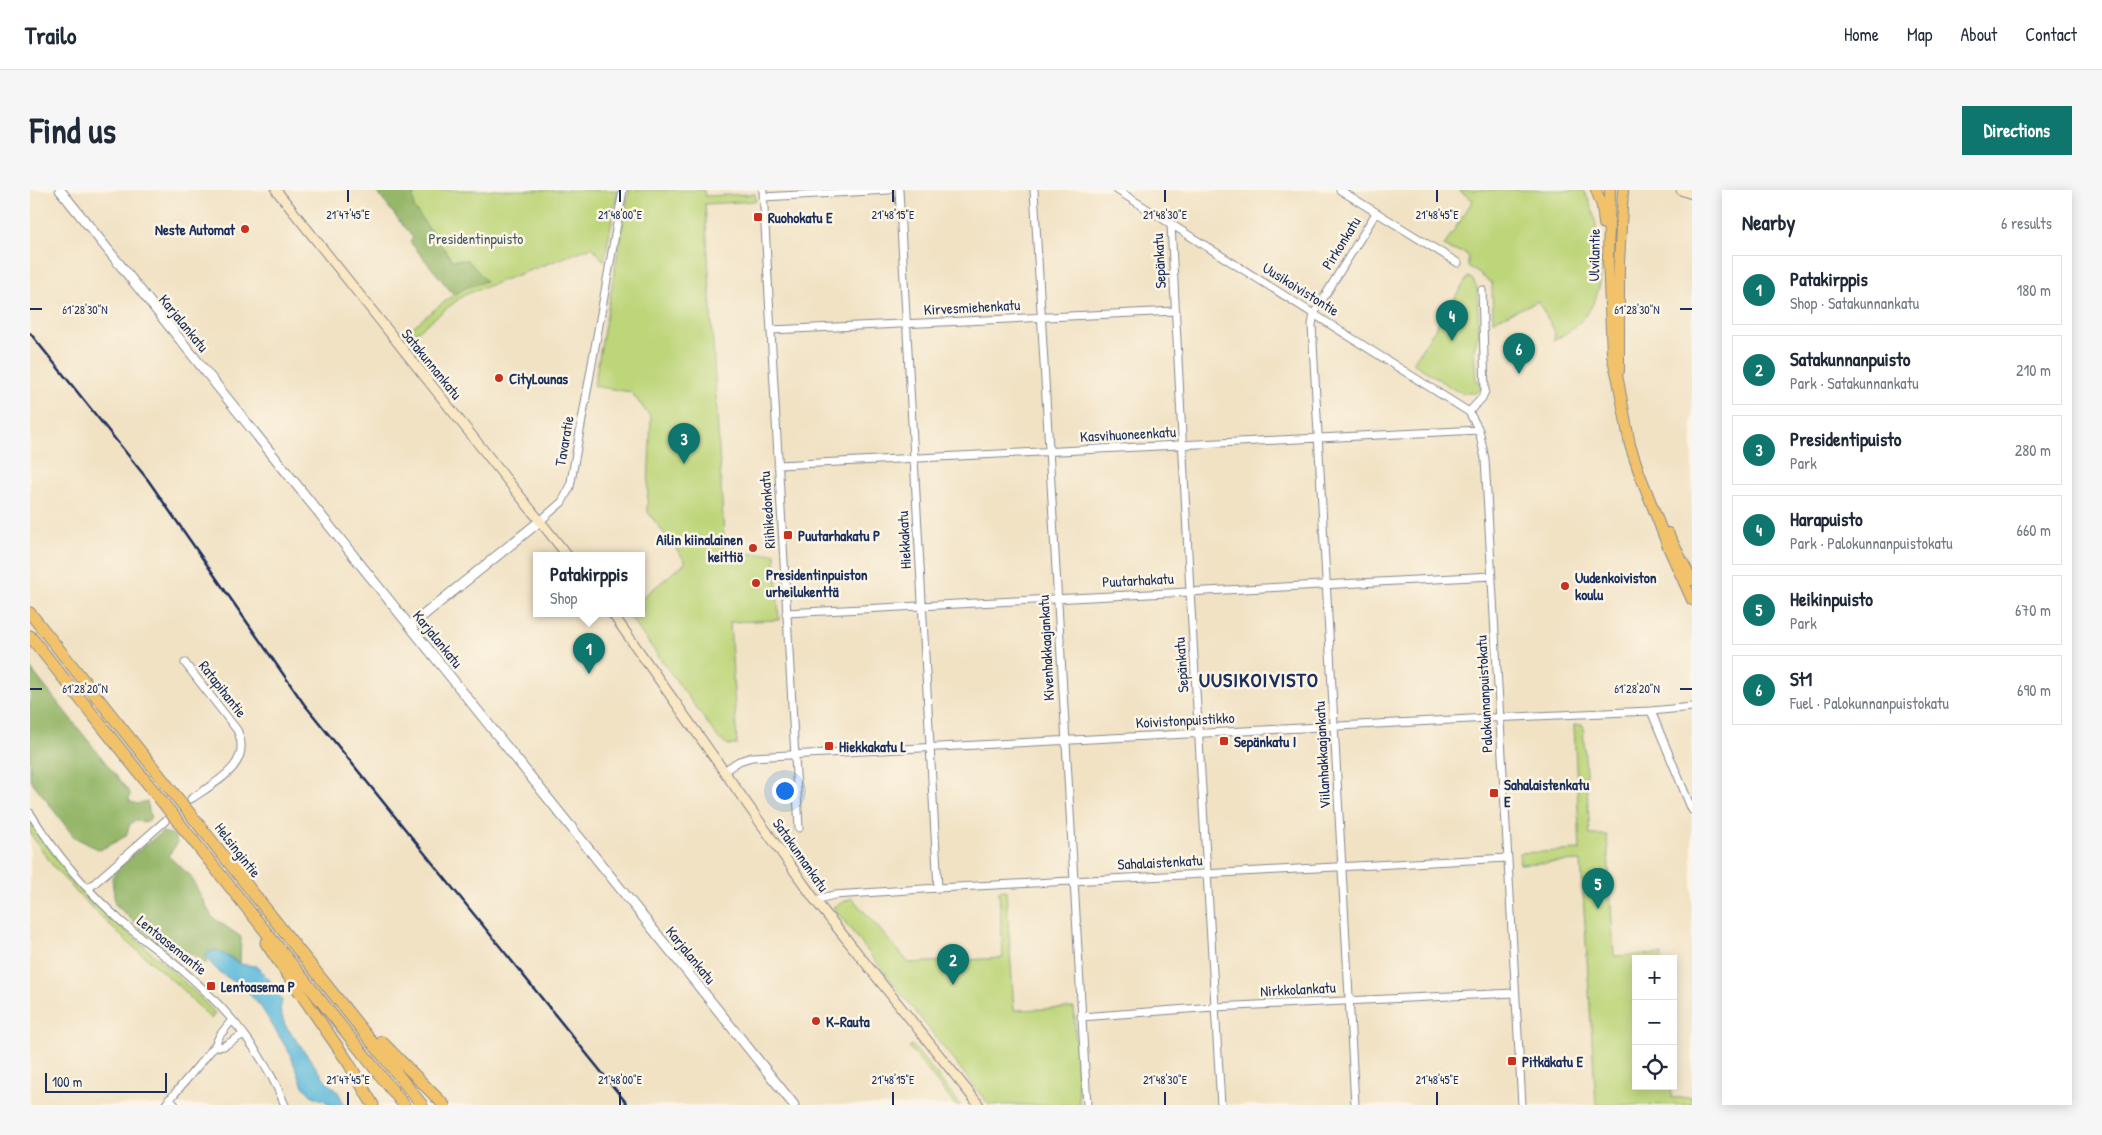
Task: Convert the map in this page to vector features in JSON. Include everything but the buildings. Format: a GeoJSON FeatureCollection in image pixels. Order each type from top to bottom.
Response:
{"type":"FeatureCollection","features":[{"type":"Feature","properties":{"kind":"highway","name":"Helsingintie"},"geometry":{"type":"LineString","coordinates":[[30,614],[422,1105]]}},
{"type":"Feature","properties":{"kind":"highway","name":"Helsingintie"},"geometry":{"type":"LineString","coordinates":[[30,636],[404,1105]]}},
{"type":"Feature","properties":{"kind":"highway"},"geometry":{"type":"LineString","coordinates":[[215,869],[348,1062],[373,1105]]}},
{"type":"Feature","properties":{"kind":"highway"},"geometry":{"type":"LineString","coordinates":[[332,991],[365,1022],[391,1053],[444,1105]]}},
{"type":"Feature","properties":{"kind":"main road","name":"Satakunnankatu"},"geometry":{"type":"LineString","coordinates":[[276,190],[565,552]]}},
{"type":"Feature","properties":{"kind":"main road"},"geometry":{"type":"LineString","coordinates":[[1596,190],[1602,206],[1608,257]]}},
{"type":"Feature","properties":{"kind":"main road","name":"Ulvilantie"},"geometry":{"type":"LineString","coordinates":[[1610,190],[1608,257],[1612,355],[1630,445],[1669,549],[1692,600]]}},
{"type":"Feature","properties":{"kind":"main road","name":"Ulvilantie"},"geometry":{"type":"LineString","coordinates":[[1618,380],[1620,355],[1619,263],[1623,190]]}},
{"type":"Feature","properties":{"kind":"main road"},"geometry":{"type":"LineString","coordinates":[[1681,190],[1692,194]]}},
{"type":"Feature","properties":{"kind":"main road","name":"Ulvilantie"},"geometry":{"type":"LineString","coordinates":[[1650,499],[1692,580]]}},
{"type":"Feature","properties":{"kind":"main road","name":"Satakunnankatu"},"geometry":{"type":"LineString","coordinates":[[615,617],[815,900],[979,1105]]}},
{"type":"Feature","properties":{"kind":"street","name":"Karjalankatu"},"geometry":{"type":"LineString","coordinates":[[60,190],[794,1105]]}},
{"type":"Feature","properties":{"kind":"street","name":"Tavaratie"},"geometry":{"type":"LineString","coordinates":[[410,626],[562,502],[570,487],[623,190]]}},
{"type":"Feature","properties":{"kind":"street"},"geometry":{"type":"LineString","coordinates":[[763,193],[889,190]]}},
{"type":"Feature","properties":{"kind":"street","name":"Hiekkakatu"},"geometry":{"type":"LineString","coordinates":[[899,190],[938,888]]}},
{"type":"Feature","properties":{"kind":"street","name":"Kivenhakkaajankatu"},"geometry":{"type":"LineString","coordinates":[[1034,190],[1087,1105]]}},
{"type":"Feature","properties":{"kind":"street","name":"Uusikoivistontie"},"geometry":{"type":"LineString","coordinates":[[1117,190],[1469,412]]}},
{"type":"Feature","properties":{"kind":"street"},"geometry":{"type":"LineString","coordinates":[[1340,190],[1458,263]]}},
{"type":"Feature","properties":{"kind":"street","name":"Riihikedonkatu"},"geometry":{"type":"LineString","coordinates":[[763,193],[799,828]]}},
{"type":"Feature","properties":{"kind":"street","name":"Pirkonkatu"},"geometry":{"type":"LineString","coordinates":[[1314,314],[1376,213]]}},
{"type":"Feature","properties":{"kind":"street","name":"Sepänkatu"},"geometry":{"type":"LineString","coordinates":[[1171,224],[1190,591],[1221,1105]]}},
{"type":"Feature","properties":{"kind":"street"},"geometry":{"type":"LineString","coordinates":[[1469,412],[1482,398],[1485,391],[1482,290]]}},
{"type":"Feature","properties":{"kind":"street","name":"Kirvesmiehenkatu"},"geometry":{"type":"LineString","coordinates":[[770,330],[1176,311]]}},
{"type":"Feature","properties":{"kind":"street","name":"Viilanhakkaajankatu"},"geometry":{"type":"LineString","coordinates":[[1314,314],[1312,325],[1355,1105]]}},
{"type":"Feature","properties":{"kind":"street","name":"Palokunnanpuistokatu"},"geometry":{"type":"LineString","coordinates":[[1469,412],[1479,430],[1485,459],[1522,1105]]}},
{"type":"Feature","properties":{"kind":"street","name":"Kasvihuoneenkatu"},"geometry":{"type":"LineString","coordinates":[[778,465],[1479,430]]}},
{"type":"Feature","properties":{"kind":"street","name":"Puutarhakatu"},"geometry":{"type":"LineString","coordinates":[[786,612],[1492,576]]}},
{"type":"Feature","properties":{"kind":"street","name":"Ratapihantie"},"geometry":{"type":"LineString","coordinates":[[185,663],[237,730],[242,750],[240,758],[233,768],[191,799]]}},
{"type":"Feature","properties":{"kind":"street","name":"Koivistonpuistikko"},"geometry":{"type":"LineString","coordinates":[[724,771],[739,761],[752,757],[794,754],[1651,711],[1692,707]]}},
{"type":"Feature","properties":{"kind":"street"},"geometry":{"type":"LineString","coordinates":[[1651,711],[1692,810]]}},
{"type":"Feature","properties":{"kind":"street","name":"Lentoasemantie"},"geometry":{"type":"LineString","coordinates":[[30,813],[53,847],[89,888],[123,922],[202,988],[232,1020],[244,1034],[269,1073],[285,1105]]}},
{"type":"Feature","properties":{"kind":"street"},"geometry":{"type":"LineString","coordinates":[[89,888],[165,821]]}},
{"type":"Feature","properties":{"kind":"street","name":"Sahalaistenkatu"},"geometry":{"type":"LineString","coordinates":[[815,900],[834,895],[938,888],[1508,858]]}},
{"type":"Feature","properties":{"kind":"street","name":"Nirkkolankatu"},"geometry":{"type":"LineString","coordinates":[[1082,1017],[1214,1007],[1516,993]]}},
{"type":"Feature","properties":{"kind":"street"},"geometry":{"type":"LineString","coordinates":[[175,1105],[167,1102],[214,1047],[220,1035],[232,1020]]}},
{"type":"Feature","properties":{"kind":"street"},"geometry":{"type":"LineString","coordinates":[[214,1047],[224,1046],[244,1034]]}},
{"type":"Feature","properties":{"kind":"green space","name":"Presidentinpuisto"},"geometry":{"type":"Polygon","coordinates":[[[375,190],[618,190],[604,261],[592,247],[464,295],[409,338],[405,333],[457,292],[375,190]]]}},
{"type":"Feature","properties":{"kind":"green space"},"geometry":{"type":"Polygon","coordinates":[[[375,190],[413,190],[414,208],[452,260],[468,260],[486,281],[465,288],[454,295],[410,242],[413,238],[375,190]]]}},
{"type":"Feature","properties":{"kind":"green space"},"geometry":{"type":"Polygon","coordinates":[[[629,190],[704,190],[705,196],[755,194],[756,201],[705,204],[725,555],[775,553],[779,620],[730,622],[737,745],[729,745],[719,739],[630,617],[645,617],[645,596],[686,562],[647,511],[651,418],[631,392],[594,386],[629,190]]]}},
{"type":"Feature","properties":{"kind":"green space"},"geometry":{"type":"Polygon","coordinates":[[[1458,190],[1583,190],[1594,216],[1598,261],[1602,261],[1601,274],[1596,298],[1584,318],[1566,334],[1554,340],[1555,332],[1538,301],[1493,321],[1492,283],[1468,266],[1466,253],[1450,250],[1444,246],[1473,200],[1458,190]]]}},
{"type":"Feature","properties":{"kind":"green space"},"geometry":{"type":"Polygon","coordinates":[[[1468,277],[1473,280],[1477,288],[1479,333],[1474,349],[1476,380],[1482,383],[1481,389],[1476,393],[1463,393],[1455,390],[1413,363],[1468,277]]]}},
{"type":"Feature","properties":{"kind":"green space"},"geometry":{"type":"Polygon","coordinates":[[[30,668],[130,793],[129,801],[137,804],[147,801],[151,819],[144,822],[136,820],[130,824],[126,836],[100,850],[74,837],[30,779],[30,668]]]}},
{"type":"Feature","properties":{"kind":"green space"},"geometry":{"type":"Polygon","coordinates":[[[1574,725],[1583,725],[1590,835],[1607,835],[1614,956],[1632,955],[1632,1090],[1671,1090],[1672,1098],[1692,1097],[1692,1105],[1596,1105],[1581,861],[1520,864],[1519,853],[1580,850],[1574,725]]]}},
{"type":"Feature","properties":{"kind":"green space"},"geometry":{"type":"Polygon","coordinates":[[[30,821],[78,885],[200,997],[215,1013],[211,1019],[180,987],[122,937],[78,894],[53,866],[30,833],[30,821]]]}},
{"type":"Feature","properties":{"kind":"green space"},"geometry":{"type":"Polygon","coordinates":[[[162,832],[175,835],[177,844],[168,856],[190,875],[212,917],[241,937],[240,964],[230,957],[209,952],[206,957],[206,964],[181,947],[172,952],[150,937],[115,904],[112,878],[120,865],[162,832]]]}},
{"type":"Feature","properties":{"kind":"green space"},"geometry":{"type":"Polygon","coordinates":[[[1006,890],[1014,1010],[1074,1008],[1079,1105],[989,1105],[833,907],[852,898],[909,963],[1003,958],[999,891],[1006,890]]]}},
{"type":"Feature","properties":{"kind":"green space"},"geometry":{"type":"Polygon","coordinates":[[[912,1045],[961,1105],[955,1105],[909,1047],[912,1045]]]}},
{"type":"Feature","properties":{"kind":"water"},"geometry":{"type":"Polygon","coordinates":[[[217,950],[240,964],[256,966],[270,980],[282,1001],[280,1010],[285,1025],[324,1078],[338,1092],[345,1105],[329,1105],[327,1102],[311,1095],[303,1086],[289,1052],[261,1007],[244,988],[219,972],[205,957],[209,952],[217,950]]]}},
{"type":"Feature","properties":{"kind":"railway"},"geometry":{"type":"LineString","coordinates":[[30,333],[148,480],[304,704],[628,1105]]}},
{"type":"Feature","properties":{"kind":"place","name":"Ruohokatu E"},"geometry":{"type":"Point","coordinates":[758,217]}},
{"type":"Feature","properties":{"kind":"place","name":"Neste Automat"},"geometry":{"type":"Point","coordinates":[245,229]}},
{"type":"Feature","properties":{"kind":"place","name":"Harapuisto"},"geometry":{"type":"Point","coordinates":[1452,341]}},
{"type":"Feature","properties":{"kind":"place","name":"St1"},"geometry":{"type":"Point","coordinates":[1519,374]}},
{"type":"Feature","properties":{"kind":"place","name":"CityLounas"},"geometry":{"type":"Point","coordinates":[499,378]}},
{"type":"Feature","properties":{"kind":"place","name":"Presidentipuisto"},"geometry":{"type":"Point","coordinates":[684,464]}},
{"type":"Feature","properties":{"kind":"place","name":"Puutarhakatu P"},"geometry":{"type":"Point","coordinates":[788,535]}},
{"type":"Feature","properties":{"kind":"place","name":"Ailin kiinalainen keittiö"},"geometry":{"type":"Point","coordinates":[753,548]}},
{"type":"Feature","properties":{"kind":"place","name":"Presidentinpuiston urheilukenttä"},"geometry":{"type":"Point","coordinates":[756,583]}},
{"type":"Feature","properties":{"kind":"place","name":"Uudenkoiviston koulu"},"geometry":{"type":"Point","coordinates":[1565,586]}},
{"type":"Feature","properties":{"kind":"place","name":"Patakirppis"},"geometry":{"type":"Point","coordinates":[589,674]}},
{"type":"Feature","properties":{"kind":"place","name":"Sepänkatu I"},"geometry":{"type":"Point","coordinates":[1224,741]}},
{"type":"Feature","properties":{"kind":"place","name":"Hiekkakatu L"},"geometry":{"type":"Point","coordinates":[829,746]}},
{"type":"Feature","properties":{"kind":"place","name":"Sahalaistenkatu E"},"geometry":{"type":"Point","coordinates":[1494,793]}},
{"type":"Feature","properties":{"kind":"place","name":"Heikinpuisto"},"geometry":{"type":"Point","coordinates":[1598,909]}},
{"type":"Feature","properties":{"kind":"place","name":"Satakunnanpuisto"},"geometry":{"type":"Point","coordinates":[953,985]}},
{"type":"Feature","properties":{"kind":"place","name":"Lentoasema P"},"geometry":{"type":"Point","coordinates":[211,986]}},
{"type":"Feature","properties":{"kind":"place","name":"K-Rauta"},"geometry":{"type":"Point","coordinates":[816,1021]}},
{"type":"Feature","properties":{"kind":"place","name":"Pitkäkatu E"},"geometry":{"type":"Point","coordinates":[1512,1061]}},
{"type":"Feature","properties":{"kind":"district","name":"UUSIKOIVISTO"},"geometry":{"type":"Point","coordinates":[1259,679]}}]}
